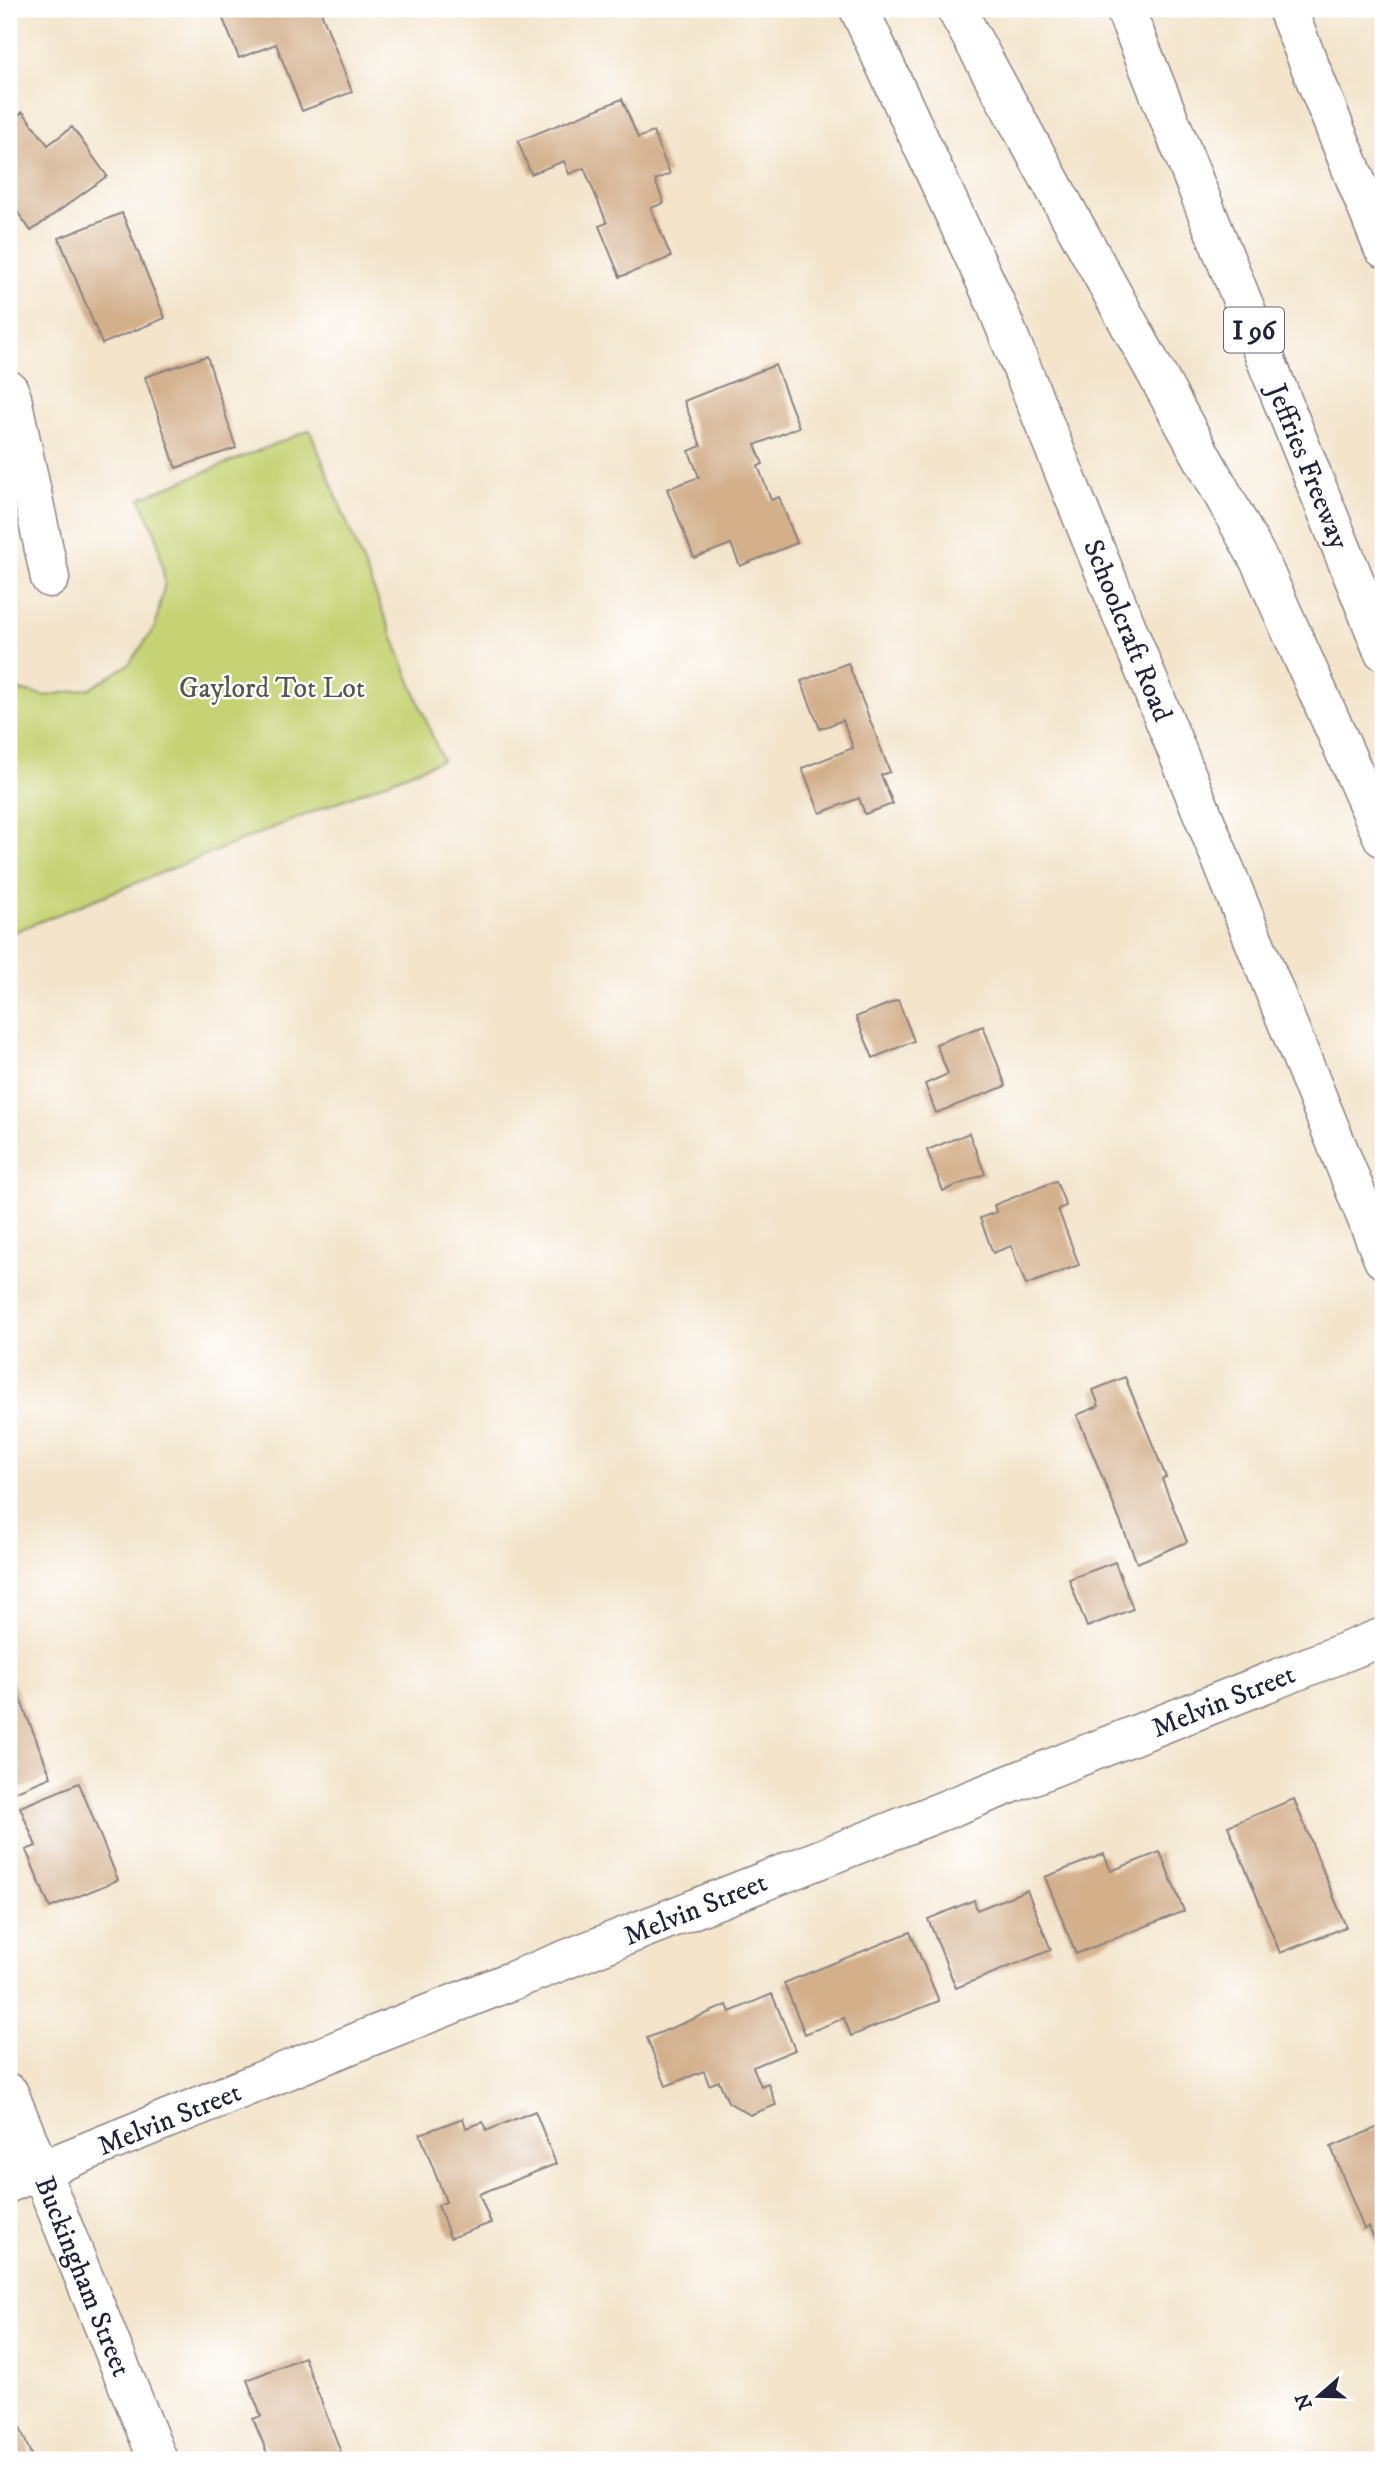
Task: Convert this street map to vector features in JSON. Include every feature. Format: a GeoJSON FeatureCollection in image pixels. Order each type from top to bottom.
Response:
{"type":"FeatureCollection","features":[{"type":"Feature","properties":{"kind":"main road","name":"Schoolcraft Road"},"geometry":{"type":"LineString","coordinates":[[859,9],[996,302],[1383,1259]]}},
{"type":"Feature","properties":{"kind":"main road"},"geometry":{"type":"LineString","coordinates":[[956,9],[1261,564],[1383,838]]}},
{"type":"Feature","properties":{"kind":"main road","name":"Jeffries Freeway"},"geometry":{"type":"LineString","coordinates":[[1125,9],[1383,651]]}},
{"type":"Feature","properties":{"kind":"main road"},"geometry":{"type":"LineString","coordinates":[[1287,9],[1383,248]]}},
{"type":"Feature","properties":{"kind":"main road"},"geometry":{"type":"LineString","coordinates":[[9,390],[50,578]]}},
{"type":"Feature","properties":{"kind":"main road","name":"Melvin Street"},"geometry":{"type":"LineString","coordinates":[[25,2177],[367,2038],[1383,1637]]}},
{"type":"Feature","properties":{"kind":"main road","name":"Buckingham Street"},"geometry":{"type":"LineString","coordinates":[[9,2093],[25,2177],[158,2460]]}},
{"type":"Feature","properties":{"kind":"green space","name":"Gaylord Tot Lot"},"geometry":{"type":"Polygon","coordinates":[[[310,430],[442,760],[9,934],[9,688],[46,696],[91,688],[129,664],[155,627],[165,582],[157,537],[140,498],[310,430]]]}},
{"type":"Feature","properties":{"kind":"building"},"geometry":{"type":"Polygon","coordinates":[[[219,9],[320,9],[352,92],[302,111],[276,44],[239,58],[219,9]]]}},
{"type":"Feature","properties":{"kind":"building"},"geometry":{"type":"Polygon","coordinates":[[[622,99],[638,138],[653,132],[670,174],[655,180],[664,203],[651,208],[671,257],[620,277],[599,226],[607,223],[584,168],[569,174],[564,161],[531,174],[518,141],[622,99]]]}},
{"type":"Feature","properties":{"kind":"building"},"geometry":{"type":"Polygon","coordinates":[[[23,112],[48,145],[72,127],[107,176],[31,231],[9,200],[9,122],[23,112]]]}},
{"type":"Feature","properties":{"kind":"building"},"geometry":{"type":"Polygon","coordinates":[[[122,213],[165,318],[102,344],[59,238],[122,213]]]}},
{"type":"Feature","properties":{"kind":"building"},"geometry":{"type":"Polygon","coordinates":[[[207,356],[236,448],[176,468],[145,377],[207,356]]]}},
{"type":"Feature","properties":{"kind":"building"},"geometry":{"type":"Polygon","coordinates":[[[775,365],[799,427],[755,445],[763,464],[758,466],[771,500],[779,497],[797,543],[740,566],[731,544],[694,558],[667,489],[699,477],[689,451],[701,446],[684,401],[775,365]]]}},
{"type":"Feature","properties":{"kind":"building"},"geometry":{"type":"Polygon","coordinates":[[[848,663],[890,772],[881,775],[893,804],[865,814],[859,798],[820,813],[802,768],[853,748],[843,720],[820,729],[801,681],[848,663]]]}},
{"type":"Feature","properties":{"kind":"building"},"geometry":{"type":"Polygon","coordinates":[[[898,1000],[914,1041],[873,1058],[856,1017],[898,1000]]]}},
{"type":"Feature","properties":{"kind":"building"},"geometry":{"type":"Polygon","coordinates":[[[983,1026],[1006,1086],[936,1113],[925,1084],[948,1074],[936,1044],[983,1026]]]}},
{"type":"Feature","properties":{"kind":"building"},"geometry":{"type":"Polygon","coordinates":[[[969,1133],[985,1174],[943,1191],[927,1150],[969,1133]]]}},
{"type":"Feature","properties":{"kind":"building"},"geometry":{"type":"Polygon","coordinates":[[[1056,1181],[1066,1206],[1058,1209],[1079,1265],[1026,1285],[1011,1246],[993,1253],[980,1218],[996,1212],[994,1205],[1056,1181]]]}},
{"type":"Feature","properties":{"kind":"building"},"geometry":{"type":"Polygon","coordinates":[[[1125,1377],[1166,1477],[1162,1479],[1187,1542],[1137,1563],[1077,1415],[1099,1406],[1093,1390],[1125,1377]]]}},
{"type":"Feature","properties":{"kind":"building"},"geometry":{"type":"Polygon","coordinates":[[[1115,1562],[1133,1609],[1087,1627],[1069,1579],[1115,1562]]]}},
{"type":"Feature","properties":{"kind":"building"},"geometry":{"type":"Polygon","coordinates":[[[13,1681],[51,1777],[9,1794],[9,1683],[13,1681]]]}},
{"type":"Feature","properties":{"kind":"building"},"geometry":{"type":"Polygon","coordinates":[[[79,1783],[118,1880],[50,1908],[26,1850],[36,1846],[20,1807],[79,1783]]]}},
{"type":"Feature","properties":{"kind":"building"},"geometry":{"type":"Polygon","coordinates":[[[1294,1799],[1346,1927],[1280,1953],[1228,1826],[1294,1799]]]}},
{"type":"Feature","properties":{"kind":"building"},"geometry":{"type":"Polygon","coordinates":[[[1160,1852],[1184,1911],[1076,1954],[1045,1877],[1104,1854],[1111,1871],[1160,1852]]]}},
{"type":"Feature","properties":{"kind":"building"},"geometry":{"type":"Polygon","coordinates":[[[1027,1890],[1051,1950],[956,1988],[928,1919],[974,1900],[977,1910],[1027,1890]]]}},
{"type":"Feature","properties":{"kind":"building"},"geometry":{"type":"Polygon","coordinates":[[[910,1932],[939,2001],[851,2036],[844,2018],[805,2034],[784,1983],[910,1932]]]}},
{"type":"Feature","properties":{"kind":"building"},"geometry":{"type":"Polygon","coordinates":[[[772,1994],[795,2050],[753,2067],[761,2086],[768,2083],[776,2105],[750,2115],[728,2102],[719,2081],[709,2085],[704,2071],[666,2086],[647,2038],[727,2005],[730,2012],[772,1994]]]}},
{"type":"Feature","properties":{"kind":"building"},"geometry":{"type":"Polygon","coordinates":[[[535,2111],[556,2164],[479,2194],[491,2223],[450,2238],[438,2205],[446,2202],[420,2134],[463,2118],[466,2128],[483,2122],[486,2131],[535,2111]]]}},
{"type":"Feature","properties":{"kind":"building"},"geometry":{"type":"Polygon","coordinates":[[[1383,2125],[1381,2255],[1369,2227],[1364,2229],[1331,2147],[1383,2125]]]}},
{"type":"Feature","properties":{"kind":"building"},"geometry":{"type":"Polygon","coordinates":[[[304,2357],[341,2452],[320,2460],[270,2460],[253,2419],[261,2416],[247,2380],[304,2357]]]}},
{"type":"Feature","properties":{"kind":"building"},"geometry":{"type":"Polygon","coordinates":[[[16,2417],[33,2460],[9,2460],[9,2420],[16,2417]]]}}]}
